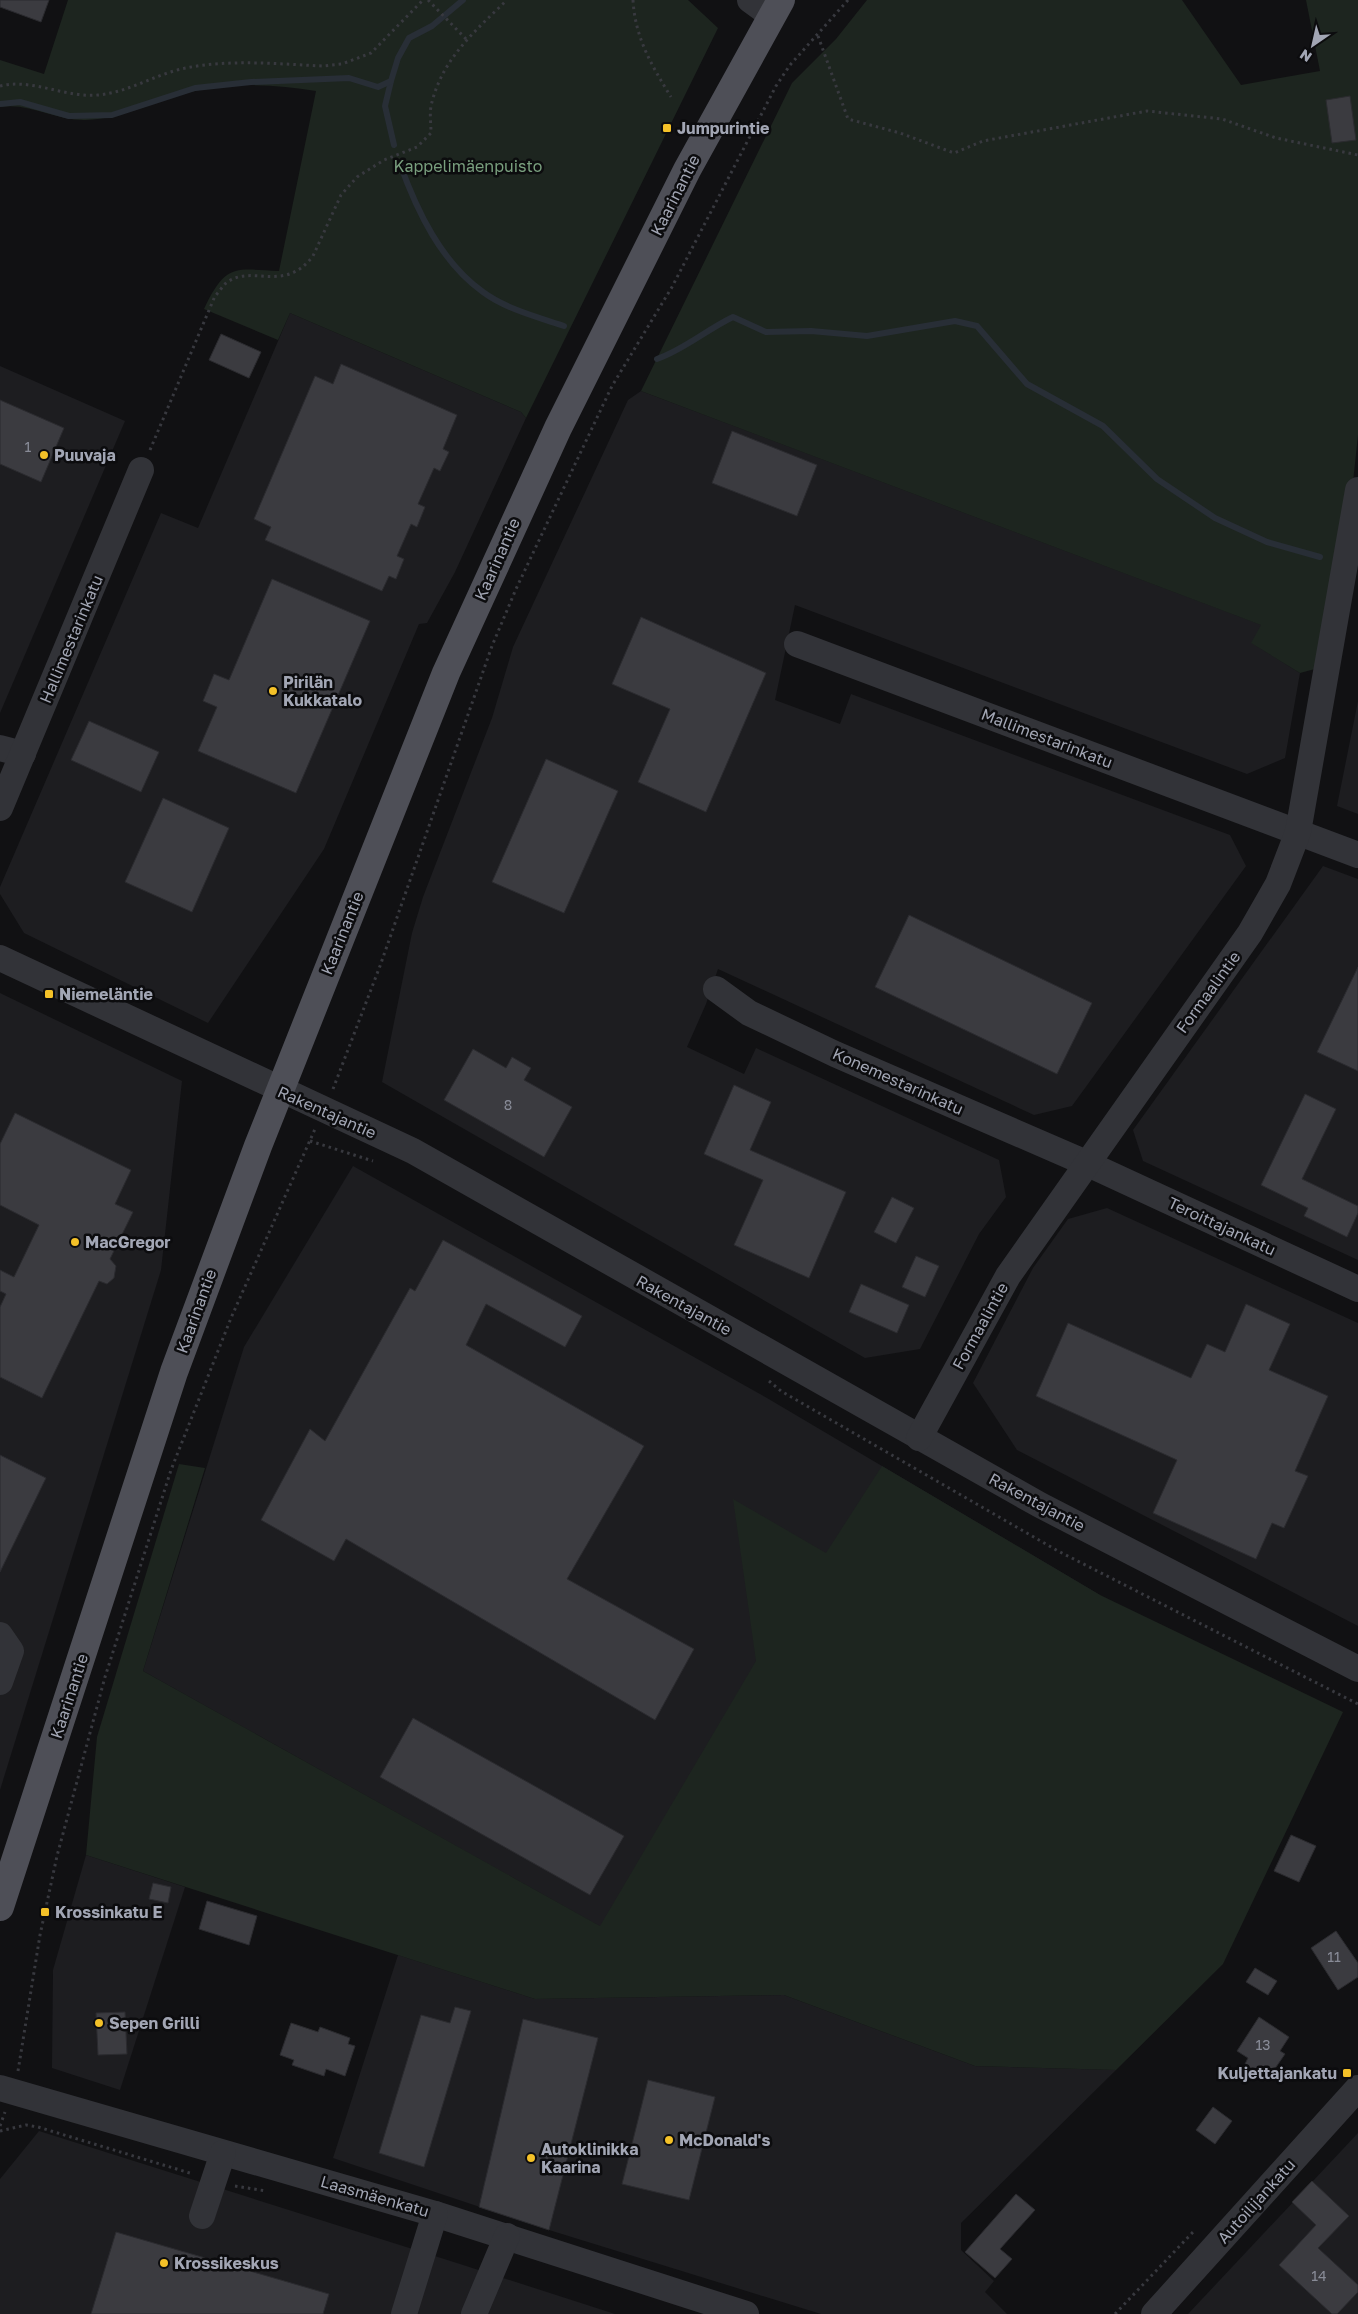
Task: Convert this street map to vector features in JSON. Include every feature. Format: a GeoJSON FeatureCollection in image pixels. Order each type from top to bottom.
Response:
{"type":"FeatureCollection","features":[{"type":"Feature","properties":{"kind":"main road","name":"Kaarinantie"},"geometry":{"type":"LineString","coordinates":[[0,1907],[174,1372],[279,1091],[446,673],[558,428],[683,179],[776,8]]}},
{"type":"Feature","properties":{"kind":"street"},"geometry":{"type":"LineString","coordinates":[[750,0],[776,8]]}},
{"type":"Feature","properties":{"kind":"street","name":"Hallimestarinkatu"},"geometry":{"type":"LineString","coordinates":[[0,808],[12,751],[141,470]]}},
{"type":"Feature","properties":{"kind":"street","name":"Formaalintie"},"geometry":{"type":"LineString","coordinates":[[919,1438],[1008,1276],[1250,933],[1278,884],[1298,832],[1358,490]]}},
{"type":"Feature","properties":{"kind":"street","name":"Mallimestarinkatu"},"geometry":{"type":"LineString","coordinates":[[797,644],[1358,855]]}},
{"type":"Feature","properties":{"kind":"street","name":"Rakentajantie"},"geometry":{"type":"LineString","coordinates":[[0,958],[279,1091],[413,1152],[1040,1505],[1358,1670]]}},
{"type":"Feature","properties":{"kind":"street","name":"Konemestarinkatu"},"geometry":{"type":"LineString","coordinates":[[716,989],[749,1013],[835,1054],[1086,1163]]}},
{"type":"Feature","properties":{"kind":"street","name":"Teroittajankatu"},"geometry":{"type":"LineString","coordinates":[[1086,1163],[1358,1289]]}},
{"type":"Feature","properties":{"kind":"street"},"geometry":{"type":"LineString","coordinates":[[0,1636],[11,1651],[0,1682]]}},
{"type":"Feature","properties":{"kind":"street","name":"Laasmäenkatu"},"geometry":{"type":"LineString","coordinates":[[0,2088],[435,2214],[746,2314]]}},
{"type":"Feature","properties":{"kind":"street","name":"Autoilijankatu"},"geometry":{"type":"LineString","coordinates":[[1154,2314],[1358,2088]]}},
{"type":"Feature","properties":{"kind":"street"},"geometry":{"type":"LineString","coordinates":[[202,2216],[223,2153]]}},
{"type":"Feature","properties":{"kind":"street"},"geometry":{"type":"LineString","coordinates":[[404,2314],[435,2214]]}},
{"type":"Feature","properties":{"kind":"street"},"geometry":{"type":"LineString","coordinates":[[474,2314],[507,2236]]}},
{"type":"Feature","properties":{"kind":"path"},"geometry":{"type":"LineString","coordinates":[[0,86],[15,83],[97,95],[140,85],[184,68],[205,65],[323,66],[342,64],[371,53],[423,0]]}},
{"type":"Feature","properties":{"kind":"path"},"geometry":{"type":"LineString","coordinates":[[428,0],[466,39]]}},
{"type":"Feature","properties":{"kind":"path"},"geometry":{"type":"LineString","coordinates":[[141,470],[215,296],[226,283],[237,278],[276,278],[300,271],[307,264],[313,256],[342,195],[357,177],[384,160],[418,147],[431,133],[431,104],[442,71],[466,39],[507,0]]}},
{"type":"Feature","properties":{"kind":"path"},"geometry":{"type":"LineString","coordinates":[[633,0],[634,19],[641,43],[671,97]]}},
{"type":"Feature","properties":{"kind":"path"},"geometry":{"type":"LineString","coordinates":[[22,2061],[40,1934],[57,1856],[105,1677],[168,1479],[231,1318],[349,1050],[492,646],[516,589],[612,386],[672,287],[776,86],[790,65],[818,36],[848,0]]}},
{"type":"Feature","properties":{"kind":"path"},"geometry":{"type":"LineString","coordinates":[[818,36],[848,119],[900,133],[954,153],[983,141],[1147,111],[1222,119],[1276,138],[1358,155]]}},
{"type":"Feature","properties":{"kind":"shaded area"},"geometry":{"type":"Polygon","coordinates":[[[290,313],[521,412],[526,418],[455,572],[427,623],[419,624],[324,849],[208,1023],[24,933],[0,894],[0,887],[161,513],[198,528],[290,313]]]}},
{"type":"Feature","properties":{"kind":"shaded area"},"geometry":{"type":"Polygon","coordinates":[[[0,366],[125,421],[0,713],[0,366]]]}},
{"type":"Feature","properties":{"kind":"shaded area"},"geometry":{"type":"Polygon","coordinates":[[[641,391],[1262,625],[1252,643],[1300,673],[1285,758],[1247,774],[795,605],[775,700],[840,724],[851,694],[1230,835],[1246,866],[1072,1106],[1034,1115],[718,969],[706,1004],[687,1047],[744,1074],[756,1048],[999,1160],[1006,1197],[979,1234],[920,1349],[865,1358],[382,1082],[412,933],[423,897],[492,718],[513,647],[628,400],[641,391]]]}},
{"type":"Feature","properties":{"kind":"shaded area"},"geometry":{"type":"Polygon","coordinates":[[[1358,701],[1358,814],[1337,806],[1358,701]]]}},
{"type":"Feature","properties":{"kind":"shaded area"},"geometry":{"type":"Polygon","coordinates":[[[1323,866],[1358,879],[1358,1260],[1143,1161],[1133,1130],[1323,866]]]}},
{"type":"Feature","properties":{"kind":"shaded area"},"geometry":{"type":"Polygon","coordinates":[[[0,993],[182,1081],[161,1270],[0,1790],[0,993]]]}},
{"type":"Feature","properties":{"kind":"shaded area"},"geometry":{"type":"Polygon","coordinates":[[[353,1166],[767,1398],[1100,1595],[601,1927],[143,1671],[244,1347],[353,1166]]]}},
{"type":"Feature","properties":{"kind":"shaded area"},"geometry":{"type":"Polygon","coordinates":[[[1107,1208],[1358,1323],[1358,1626],[1017,1450],[973,1383],[1033,1268],[1068,1219],[1107,1208]]]}},
{"type":"Feature","properties":{"kind":"shaded area"},"geometry":{"type":"Polygon","coordinates":[[[86,1855],[185,1887],[120,2090],[52,2068],[53,1970],[86,1855]]]}},
{"type":"Feature","properties":{"kind":"shaded area"},"geometry":{"type":"Polygon","coordinates":[[[398,1955],[535,1999],[784,1995],[975,2066],[1116,2070],[961,2223],[961,2250],[994,2281],[985,2292],[1007,2314],[821,2314],[549,2230],[333,2158],[398,1955]]]}},
{"type":"Feature","properties":{"kind":"shaded area"},"geometry":{"type":"Polygon","coordinates":[[[39,2131],[615,2314],[0,2314],[0,2179],[39,2131]]]}},
{"type":"Feature","properties":{"kind":"shaded area"},"geometry":{"type":"Polygon","coordinates":[[[1358,2133],[1358,2314],[1188,2314],[1358,2133]]]}},
{"type":"Feature","properties":{"kind":"green space","name":"Kappelimäenpuisto"},"geometry":{"type":"Polygon","coordinates":[[[68,0],[688,0],[718,28],[526,418],[521,412],[290,313],[278,340],[204,309],[219,283],[233,272],[241,270],[279,271],[316,91],[253,85],[206,89],[178,95],[126,113],[86,120],[64,118],[22,107],[0,107],[0,60],[44,74],[68,0]]]}},
{"type":"Feature","properties":{"kind":"green space"},"geometry":{"type":"Polygon","coordinates":[[[867,0],[1182,0],[1241,85],[1320,71],[1306,0],[1358,0],[1358,435],[1343,576],[1326,666],[1300,673],[1251,643],[1261,625],[641,391],[792,83],[836,39],[867,0]]]}},
{"type":"Feature","properties":{"kind":"green space"},"geometry":{"type":"Polygon","coordinates":[[[179,1464],[205,1468],[143,1671],[600,1926],[756,1661],[733,1499],[826,1553],[882,1466],[1100,1595],[1343,1712],[1223,1964],[1116,2070],[975,2066],[784,1995],[535,1999],[86,1855],[97,1737],[179,1464]]]}},
{"type":"Feature","properties":{"kind":"building"},"geometry":{"type":"Polygon","coordinates":[[[0,0],[49,0],[41,22],[0,7],[0,0]]]}},
{"type":"Feature","properties":{"kind":"building"},"geometry":{"type":"Polygon","coordinates":[[[1350,96],[1356,140],[1332,143],[1326,100],[1350,96]]]}},
{"type":"Feature","properties":{"kind":"building"},"geometry":{"type":"Polygon","coordinates":[[[221,334],[261,352],[249,378],[209,360],[221,334]]]}},
{"type":"Feature","properties":{"kind":"building"},"geometry":{"type":"Polygon","coordinates":[[[341,364],[457,415],[443,449],[449,452],[440,471],[434,468],[418,504],[425,507],[417,527],[411,524],[397,556],[404,559],[396,579],[389,576],[382,591],[265,540],[271,527],[254,519],[315,376],[333,384],[341,364]]]}},
{"type":"Feature","properties":{"kind":"building"},"geometry":{"type":"Polygon","coordinates":[[[0,400],[64,428],[41,482],[0,464],[0,400]]]}},
{"type":"Feature","properties":{"kind":"building"},"geometry":{"type":"Polygon","coordinates":[[[732,431],[817,465],[797,516],[712,483],[732,431]]]}},
{"type":"Feature","properties":{"kind":"building","name":"Pirilän Kukkatalo"},"geometry":{"type":"Polygon","coordinates":[[[272,579],[370,621],[296,793],[198,751],[217,707],[203,701],[214,674],[229,680],[272,579]]]}},
{"type":"Feature","properties":{"kind":"building"},"geometry":{"type":"Polygon","coordinates":[[[641,617],[766,673],[706,812],[638,782],[670,709],[612,684],[641,617]]]}},
{"type":"Feature","properties":{"kind":"building"},"geometry":{"type":"Polygon","coordinates":[[[89,721],[159,752],[141,792],[71,760],[89,721]]]}},
{"type":"Feature","properties":{"kind":"building"},"geometry":{"type":"Polygon","coordinates":[[[546,759],[618,791],[564,913],[492,882],[546,759]]]}},
{"type":"Feature","properties":{"kind":"building"},"geometry":{"type":"Polygon","coordinates":[[[163,798],[229,828],[192,912],[125,882],[163,798]]]}},
{"type":"Feature","properties":{"kind":"building"},"geometry":{"type":"Polygon","coordinates":[[[909,915],[1092,1003],[1057,1074],[875,987],[909,915]]]}},
{"type":"Feature","properties":{"kind":"building"},"geometry":{"type":"Polygon","coordinates":[[[1358,967],[1358,1071],[1317,1052],[1358,967]]]}},
{"type":"Feature","properties":{"kind":"building"},"geometry":{"type":"Polygon","coordinates":[[[473,1049],[506,1068],[512,1057],[531,1068],[524,1080],[572,1107],[544,1157],[444,1100],[473,1049]]]}},
{"type":"Feature","properties":{"kind":"building"},"geometry":{"type":"Polygon","coordinates":[[[734,1085],[771,1102],[750,1150],[846,1192],[809,1278],[734,1245],[763,1180],[704,1154],[734,1085]]]}},
{"type":"Feature","properties":{"kind":"building"},"geometry":{"type":"Polygon","coordinates":[[[1305,1094],[1336,1109],[1302,1179],[1358,1206],[1358,1213],[1347,1237],[1304,1216],[1308,1208],[1261,1185],[1305,1094]]]}},
{"type":"Feature","properties":{"kind":"building","name":"MacGregor"},"geometry":{"type":"Polygon","coordinates":[[[15,1113],[131,1170],[115,1204],[133,1212],[110,1259],[116,1266],[114,1278],[107,1284],[99,1281],[42,1398],[0,1377],[0,1307],[6,1294],[0,1291],[0,1270],[14,1277],[39,1225],[0,1205],[0,1144],[15,1113]]]}},
{"type":"Feature","properties":{"kind":"building"},"geometry":{"type":"Polygon","coordinates":[[[892,1197],[914,1208],[896,1243],[874,1232],[892,1197]]]}},
{"type":"Feature","properties":{"kind":"building"},"geometry":{"type":"Polygon","coordinates":[[[443,1240],[582,1316],[565,1347],[486,1304],[466,1345],[644,1446],[567,1579],[694,1649],[655,1720],[346,1539],[334,1561],[261,1520],[310,1429],[325,1441],[410,1288],[415,1291],[443,1240]]]}},
{"type":"Feature","properties":{"kind":"building"},"geometry":{"type":"Polygon","coordinates":[[[916,1256],[939,1266],[925,1297],[902,1287],[916,1256]]]}},
{"type":"Feature","properties":{"kind":"building"},"geometry":{"type":"Polygon","coordinates":[[[861,1284],[909,1305],[897,1333],[849,1312],[861,1284]]]}},
{"type":"Feature","properties":{"kind":"building"},"geometry":{"type":"Polygon","coordinates":[[[1246,1304],[1290,1324],[1269,1370],[1328,1396],[1295,1471],[1308,1476],[1284,1528],[1272,1523],[1256,1559],[1153,1513],[1177,1460],[1036,1396],[1068,1323],[1191,1378],[1207,1344],[1225,1352],[1246,1304]]]}},
{"type":"Feature","properties":{"kind":"building"},"geometry":{"type":"Polygon","coordinates":[[[0,1455],[46,1478],[0,1572],[0,1455]]]}},
{"type":"Feature","properties":{"kind":"building"},"geometry":{"type":"Polygon","coordinates":[[[413,1718],[624,1836],[590,1895],[380,1777],[413,1718]]]}},
{"type":"Feature","properties":{"kind":"building"},"geometry":{"type":"Polygon","coordinates":[[[1291,1835],[1316,1846],[1299,1882],[1274,1871],[1291,1835]]]}},
{"type":"Feature","properties":{"kind":"building"},"geometry":{"type":"Polygon","coordinates":[[[153,1883],[171,1887],[168,1903],[149,1899],[153,1883]]]}},
{"type":"Feature","properties":{"kind":"building"},"geometry":{"type":"Polygon","coordinates":[[[207,1901],[257,1916],[249,1945],[199,1929],[207,1901]]]}},
{"type":"Feature","properties":{"kind":"building"},"geometry":{"type":"Polygon","coordinates":[[[1336,1931],[1358,1963],[1358,1977],[1338,1990],[1311,1948],[1336,1931]]]}},
{"type":"Feature","properties":{"kind":"building"},"geometry":{"type":"Polygon","coordinates":[[[1255,1968],[1277,1981],[1268,1995],[1246,1982],[1255,1968]]]}},
{"type":"Feature","properties":{"kind":"building"},"geometry":{"type":"Polygon","coordinates":[[[455,2007],[471,2011],[424,2167],[379,2153],[421,2015],[450,2023],[455,2007]]]}},
{"type":"Feature","properties":{"kind":"building"},"geometry":{"type":"Polygon","coordinates":[[[125,2012],[127,2054],[98,2055],[96,2013],[125,2012]]]}},
{"type":"Feature","properties":{"kind":"building"},"geometry":{"type":"Polygon","coordinates":[[[1259,2017],[1289,2037],[1280,2051],[1285,2054],[1267,2080],[1245,2064],[1248,2058],[1237,2051],[1259,2017]]]}},
{"type":"Feature","properties":{"kind":"building"},"geometry":{"type":"Polygon","coordinates":[[[523,2019],[598,2038],[549,2230],[479,2207],[523,2019]]]}},
{"type":"Feature","properties":{"kind":"building"},"geometry":{"type":"Polygon","coordinates":[[[291,2023],[318,2032],[320,2027],[350,2038],[348,2044],[355,2046],[345,2076],[326,2069],[324,2076],[292,2065],[294,2060],[280,2055],[291,2023]]]}},
{"type":"Feature","properties":{"kind":"building","name":"McDonald's"},"geometry":{"type":"Polygon","coordinates":[[[648,2080],[715,2097],[689,2200],[622,2184],[648,2080]]]}},
{"type":"Feature","properties":{"kind":"building"},"geometry":{"type":"Polygon","coordinates":[[[1213,2107],[1232,2121],[1215,2144],[1196,2130],[1213,2107]]]}},
{"type":"Feature","properties":{"kind":"building"},"geometry":{"type":"Polygon","coordinates":[[[1312,2181],[1349,2216],[1318,2248],[1358,2285],[1358,2292],[1337,2314],[1332,2314],[1279,2265],[1316,2225],[1292,2202],[1312,2181]]]}},
{"type":"Feature","properties":{"kind":"building"},"geometry":{"type":"Polygon","coordinates":[[[1016,2194],[1035,2210],[1000,2249],[1012,2259],[995,2278],[965,2252],[1016,2194]]]}},
{"type":"Feature","properties":{"kind":"building","name":"Krossikeskus"},"geometry":{"type":"Polygon","coordinates":[[[116,2232],[329,2294],[323,2314],[91,2314],[116,2232]]]}},
{"type":"Feature","properties":{"kind":"waterway"},"geometry":{"type":"LineString","coordinates":[[0,104],[20,102],[69,116],[112,115],[195,88],[251,82],[349,78],[378,87],[391,81],[398,58],[409,38],[432,26],[463,0]]}},
{"type":"Feature","properties":{"kind":"waterway"},"geometry":{"type":"LineString","coordinates":[[391,81],[385,106],[394,145]]}},
{"type":"Feature","properties":{"kind":"waterway"},"geometry":{"type":"LineString","coordinates":[[400,164],[414,200],[432,234],[443,251],[468,280],[483,292],[502,303],[564,326]]}},
{"type":"Feature","properties":{"kind":"waterway"},"geometry":{"type":"LineString","coordinates":[[657,359],[677,350],[733,317],[766,332],[811,331],[867,336],[955,321],[977,326],[1027,384],[1103,426],[1157,479],[1215,518],[1267,542],[1320,557]]}},
{"type":"Feature","properties":{"kind":"place","name":"Jumpurintie"},"geometry":{"type":"Point","coordinates":[667,128]}},
{"type":"Feature","properties":{"kind":"place","name":"Puuvaja"},"geometry":{"type":"Point","coordinates":[44,455]}},
{"type":"Feature","properties":{"kind":"place","name":"Pirilän Kukkatalo"},"geometry":{"type":"Point","coordinates":[273,691]}},
{"type":"Feature","properties":{"kind":"place","name":"Niemeläntie"},"geometry":{"type":"Point","coordinates":[49,994]}},
{"type":"Feature","properties":{"kind":"place","name":"MacGregor"},"geometry":{"type":"Point","coordinates":[75,1242]}},
{"type":"Feature","properties":{"kind":"place","name":"Krossinkatu E"},"geometry":{"type":"Point","coordinates":[45,1912]}},
{"type":"Feature","properties":{"kind":"place","name":"Sepen Grilli"},"geometry":{"type":"Point","coordinates":[99,2023]}},
{"type":"Feature","properties":{"kind":"place","name":"Kuljettajankatu"},"geometry":{"type":"Point","coordinates":[1347,2073]}},
{"type":"Feature","properties":{"kind":"place","name":"McDonald's"},"geometry":{"type":"Point","coordinates":[669,2140]}},
{"type":"Feature","properties":{"kind":"place","name":"Autoklinikka Kaarina"},"geometry":{"type":"Point","coordinates":[531,2158]}},
{"type":"Feature","properties":{"kind":"place","name":"Krossikeskus"},"geometry":{"type":"Point","coordinates":[164,2263]}}]}
